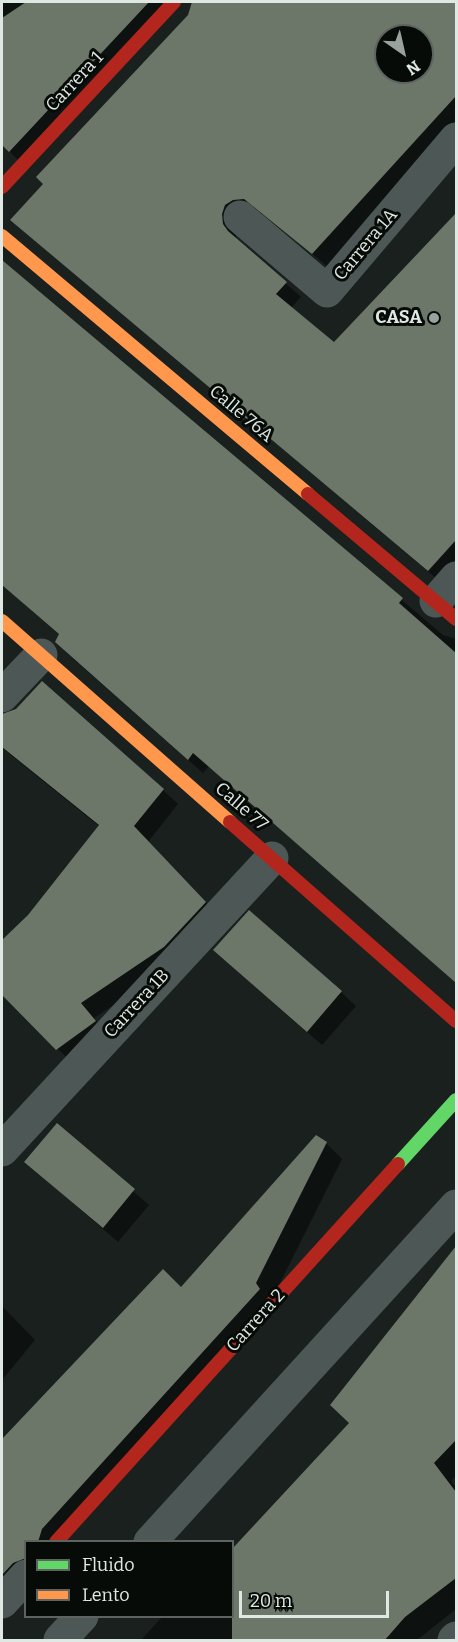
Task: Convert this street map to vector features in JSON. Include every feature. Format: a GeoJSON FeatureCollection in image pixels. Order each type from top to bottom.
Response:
{"type":"FeatureCollection","features":[{"type":"Feature","properties":{"kind":"street","name":"Carrera 1"},"geometry":{"type":"LineString","coordinates":[[2,187],[174,2]]}},
{"type":"Feature","properties":{"kind":"street","name":"Carrera 1A"},"geometry":{"type":"LineString","coordinates":[[240,217],[327,291],[456,139]]}},
{"type":"Feature","properties":{"kind":"street","name":"Calle 76A"},"geometry":{"type":"LineString","coordinates":[[2,236],[450,599]]}},
{"type":"Feature","properties":{"kind":"street","name":"Calle 77"},"geometry":{"type":"LineString","coordinates":[[2,621],[456,1021]]}},
{"type":"Feature","properties":{"kind":"street"},"geometry":{"type":"LineString","coordinates":[[2,696],[41,655]]}},
{"type":"Feature","properties":{"kind":"street","name":"Carrera 1B"},"geometry":{"type":"LineString","coordinates":[[2,1150],[272,858]]}},
{"type":"Feature","properties":{"kind":"street","name":"Carrera 2"},"geometry":{"type":"LineString","coordinates":[[59,1540],[456,1100]]}},
{"type":"Feature","properties":{"kind":"street"},"geometry":{"type":"LineString","coordinates":[[152,1540],[456,1206]]}},
{"type":"Feature","properties":{"kind":"street"},"geometry":{"type":"LineString","coordinates":[[2,1602],[24,1578]]}},
{"type":"Feature","properties":{"kind":"street"},"geometry":{"type":"LineString","coordinates":[[60,1641],[81,1618]]}},
{"type":"Feature","properties":{"kind":"building"},"geometry":{"type":"Polygon","coordinates":[[[26,2],[149,2],[9,152],[2,145],[2,18],[26,2]]]}},
{"type":"Feature","properties":{"kind":"building"},"geometry":{"type":"Polygon","coordinates":[[[192,2],[456,2],[456,96],[312,254],[244,199],[233,200],[225,205],[222,214],[223,224],[228,231],[287,282],[276,294],[334,342],[456,213],[456,540],[428,571],[10,220],[43,184],[36,177],[188,15],[192,2]]]}},
{"type":"Feature","properties":{"kind":"building"},"geometry":{"type":"Polygon","coordinates":[[[2,260],[403,598],[399,603],[456,653],[456,983],[193,753],[188,760],[55,642],[59,634],[2,585],[2,260]]]}},
{"type":"Feature","properties":{"kind":"building"},"geometry":{"type":"Polygon","coordinates":[[[42,681],[164,789],[134,826],[206,902],[164,947],[81,1003],[96,1021],[56,1050],[2,995],[2,940],[28,915],[99,825],[2,747],[2,714],[16,709],[42,681]]]}},
{"type":"Feature","properties":{"kind":"building"},"geometry":{"type":"Polygon","coordinates":[[[249,910],[342,991],[307,1032],[213,950],[249,910]]]}},
{"type":"Feature","properties":{"kind":"building"},"geometry":{"type":"Polygon","coordinates":[[[57,1123],[135,1189],[103,1228],[24,1162],[57,1123]]]}},
{"type":"Feature","properties":{"kind":"building"},"geometry":{"type":"Polygon","coordinates":[[[316,1135],[327,1142],[256,1283],[260,1289],[42,1529],[39,1540],[24,1540],[24,1559],[13,1563],[2,1575],[2,1439],[163,1269],[181,1287],[316,1135]]]}},
{"type":"Feature","properties":{"kind":"building"},"geometry":{"type":"Polygon","coordinates":[[[456,1246],[456,1440],[434,1463],[456,1492],[456,1578],[405,1617],[384,1641],[232,1641],[234,1547],[349,1423],[330,1405],[456,1246]]]}},
{"type":"Feature","properties":{"kind":"traffic: fast"},"geometry":{"type":"LineString","coordinates":[[398,1164],[456,1100]]}},
{"type":"Feature","properties":{"kind":"traffic: slow"},"geometry":{"type":"LineString","coordinates":[[2,236],[308,494]]}},
{"type":"Feature","properties":{"kind":"traffic: slow"},"geometry":{"type":"LineString","coordinates":[[2,621],[230,822]]}},
{"type":"Feature","properties":{"kind":"traffic: jam"},"geometry":{"type":"LineString","coordinates":[[2,187],[174,2]]}},
{"type":"Feature","properties":{"kind":"traffic: jam"},"geometry":{"type":"LineString","coordinates":[[308,494],[456,619]]}},
{"type":"Feature","properties":{"kind":"traffic: jam"},"geometry":{"type":"LineString","coordinates":[[230,822],[456,1021]]}},
{"type":"Feature","properties":{"kind":"traffic: jam"},"geometry":{"type":"LineString","coordinates":[[58,1540],[398,1164]]}},
{"type":"Feature","properties":{"kind":"place","name":"CASA"},"geometry":{"type":"Point","coordinates":[434,318]}}]}
